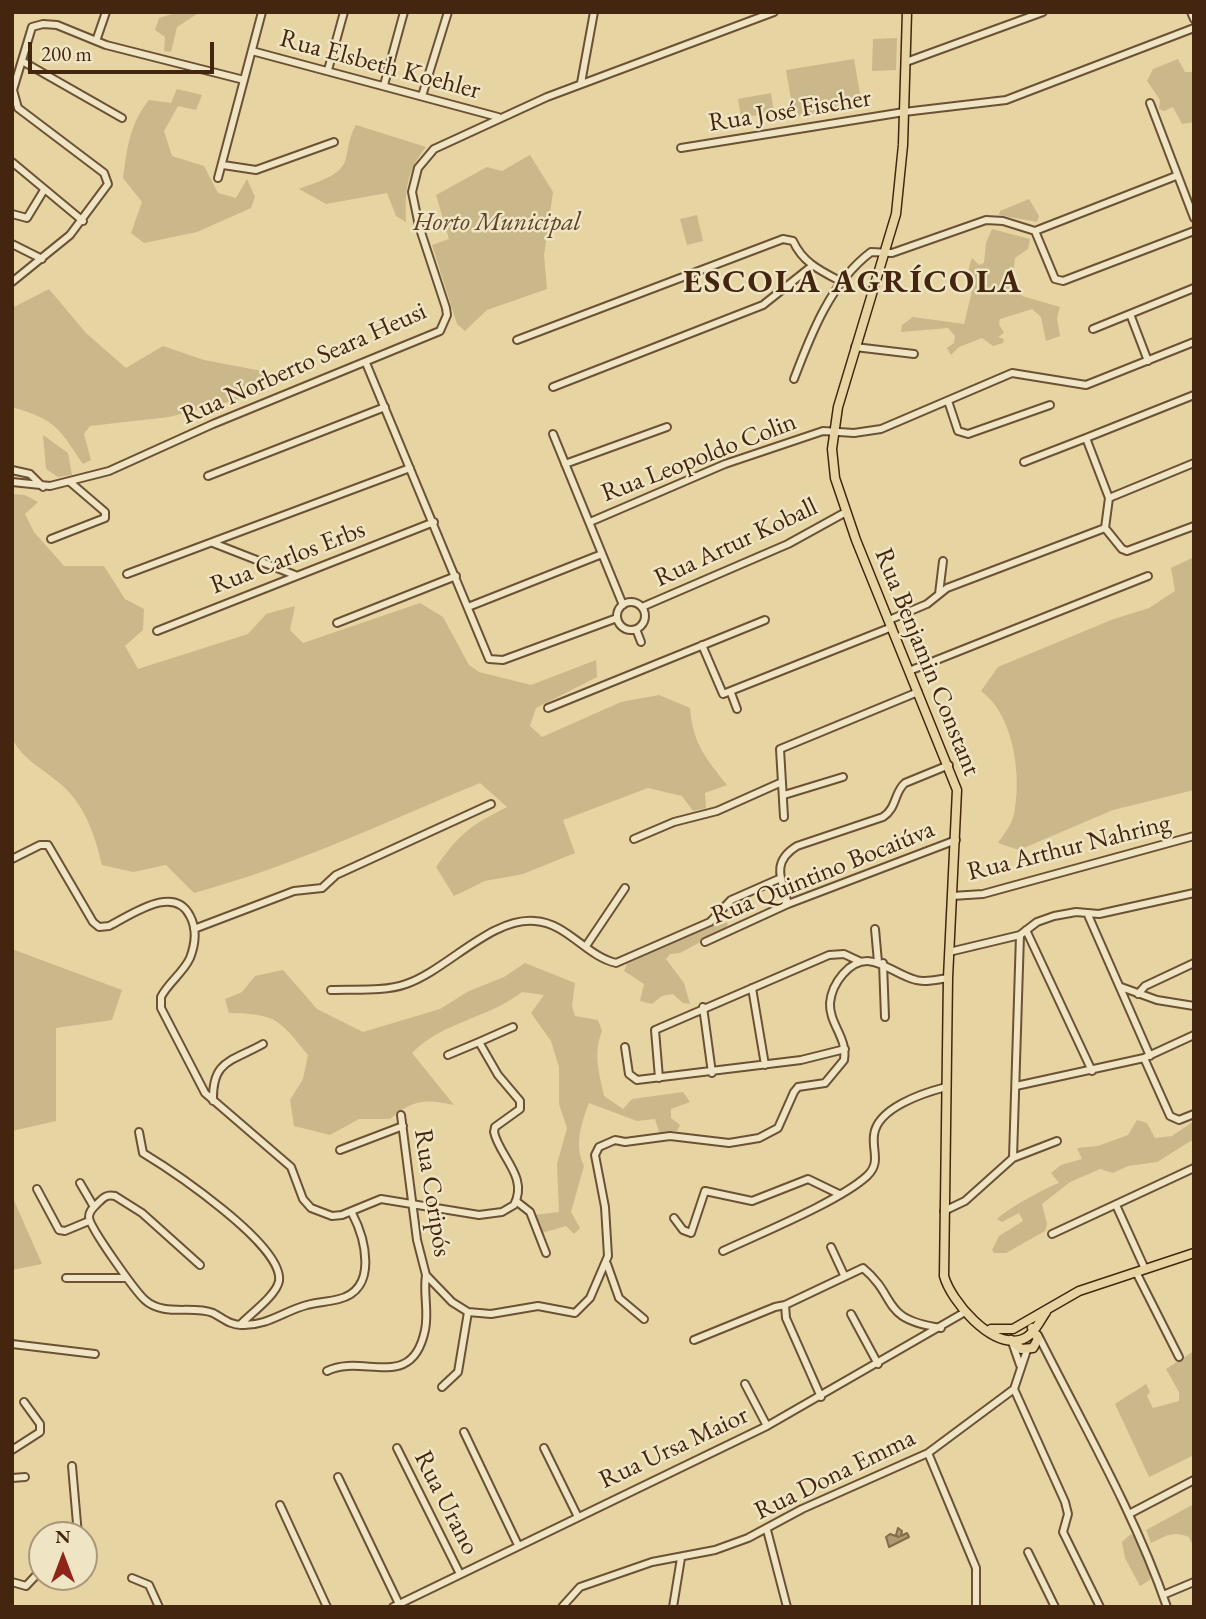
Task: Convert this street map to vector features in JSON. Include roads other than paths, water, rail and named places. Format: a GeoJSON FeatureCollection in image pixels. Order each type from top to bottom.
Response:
{"type":"FeatureCollection","features":[{"type":"Feature","properties":{"kind":"main road","name":"Rua Benjamin Constant"},"geometry":{"type":"LineString","coordinates":[[907,12],[904,111],[897,204],[855,347],[834,431],[835,478],[846,512],[957,790],[948,978],[944,1276],[950,1294],[965,1312],[982,1326],[1011,1340],[1018,1348],[1030,1349]]}},
{"type":"Feature","properties":{"kind":"main road"},"geometry":{"type":"LineString","coordinates":[[982,1326],[1002,1331],[1013,1329],[1079,1291],[1194,1253]]}},
{"type":"Feature","properties":{"kind":"main road"},"geometry":{"type":"LineString","coordinates":[[1030,1349],[1046,1312]]}},
{"type":"Feature","properties":{"kind":"main road"},"geometry":{"type":"LineString","coordinates":[[1024,1324],[1036,1333]]}},
{"type":"Feature","properties":{"kind":"main road"},"geometry":{"type":"LineString","coordinates":[[1013,1329],[1011,1340],[1036,1333]]}},
{"type":"Feature","properties":{"kind":"street"},"geometry":{"type":"LineString","coordinates":[[96,41],[106,12]]}},
{"type":"Feature","properties":{"kind":"street"},"geometry":{"type":"LineString","coordinates":[[218,178],[262,12]]}},
{"type":"Feature","properties":{"kind":"street"},"geometry":{"type":"LineString","coordinates":[[328,70],[344,12]]}},
{"type":"Feature","properties":{"kind":"street"},"geometry":{"type":"LineString","coordinates":[[384,85],[404,12]]}},
{"type":"Feature","properties":{"kind":"street"},"geometry":{"type":"LineString","coordinates":[[422,96],[448,12]]}},
{"type":"Feature","properties":{"kind":"street"},"geometry":{"type":"LineString","coordinates":[[581,83],[594,12]]}},
{"type":"Feature","properties":{"kind":"street","name":"Rua Norberto Seara Heusi"},"geometry":{"type":"LineString","coordinates":[[12,482],[43,487],[109,471],[213,424],[432,334],[444,325],[447,315],[413,202],[415,177],[421,162],[434,149],[498,117],[581,83],[774,12]]}},
{"type":"Feature","properties":{"kind":"street"},"geometry":{"type":"LineString","coordinates":[[906,62],[1043,12]]}},
{"type":"Feature","properties":{"kind":"street"},"geometry":{"type":"LineString","coordinates":[[1191,12],[1194,19]]}},
{"type":"Feature","properties":{"kind":"street"},"geometry":{"type":"LineString","coordinates":[[12,282],[42,259],[83,221],[108,184],[108,177],[18,108],[13,90],[33,27],[43,24],[58,25],[96,41],[244,80]]}},
{"type":"Feature","properties":{"kind":"street","name":"Rua José Fischer"},"geometry":{"type":"LineString","coordinates":[[681,148],[904,111],[1024,95],[1194,28]]}},
{"type":"Feature","properties":{"kind":"street","name":"Rua Elsbeth Koehler"},"geometry":{"type":"LineString","coordinates":[[252,51],[498,117]]}},
{"type":"Feature","properties":{"kind":"street"},"geometry":{"type":"LineString","coordinates":[[22,61],[122,118]]}},
{"type":"Feature","properties":{"kind":"street"},"geometry":{"type":"LineString","coordinates":[[1150,103],[1194,218]]}},
{"type":"Feature","properties":{"kind":"street"},"geometry":{"type":"LineString","coordinates":[[223,164],[256,170],[334,142]]}},
{"type":"Feature","properties":{"kind":"street"},"geometry":{"type":"LineString","coordinates":[[12,162],[83,221]]}},
{"type":"Feature","properties":{"kind":"street"},"geometry":{"type":"LineString","coordinates":[[794,379],[807,345],[842,282],[867,255],[875,252],[897,252],[986,220],[1008,222],[1035,231],[1177,176]]}},
{"type":"Feature","properties":{"kind":"street"},"geometry":{"type":"LineString","coordinates":[[12,214],[27,218],[44,190]]}},
{"type":"Feature","properties":{"kind":"street"},"geometry":{"type":"LineString","coordinates":[[1035,231],[1055,279],[1063,281],[1194,231]]}},
{"type":"Feature","properties":{"kind":"street"},"geometry":{"type":"LineString","coordinates":[[517,340],[783,239],[793,241],[800,256],[812,266],[842,282]]}},
{"type":"Feature","properties":{"kind":"street"},"geometry":{"type":"LineString","coordinates":[[12,244],[42,259]]}},
{"type":"Feature","properties":{"kind":"street"},"geometry":{"type":"LineString","coordinates":[[554,387],[763,305],[812,266]]}},
{"type":"Feature","properties":{"kind":"street"},"geometry":{"type":"LineString","coordinates":[[1093,328],[1194,288]]}},
{"type":"Feature","properties":{"kind":"street"},"geometry":{"type":"LineString","coordinates":[[1130,314],[1148,361]]}},
{"type":"Feature","properties":{"kind":"street","name":"Rua Leopoldo Colin"},"geometry":{"type":"LineString","coordinates":[[553,434],[590,522],[725,464],[823,431],[854,433],[881,429],[1012,373],[1086,386],[1194,342]]}},
{"type":"Feature","properties":{"kind":"street"},"geometry":{"type":"LineString","coordinates":[[855,347],[914,354]]}},
{"type":"Feature","properties":{"kind":"street"},"geometry":{"type":"LineString","coordinates":[[366,363],[456,576],[485,653],[495,662],[617,618],[623,605],[590,522]]}},
{"type":"Feature","properties":{"kind":"street"},"geometry":{"type":"LineString","coordinates":[[1024,462],[1194,395]]}},
{"type":"Feature","properties":{"kind":"street"},"geometry":{"type":"LineString","coordinates":[[948,401],[962,434],[1050,405]]}},
{"type":"Feature","properties":{"kind":"street"},"geometry":{"type":"LineString","coordinates":[[208,476],[385,407]]}},
{"type":"Feature","properties":{"kind":"street"},"geometry":{"type":"LineString","coordinates":[[565,464],[667,427]]}},
{"type":"Feature","properties":{"kind":"street"},"geometry":{"type":"LineString","coordinates":[[1086,438],[1109,498],[1105,528],[1122,549],[1127,551],[1194,526]]}},
{"type":"Feature","properties":{"kind":"street"},"geometry":{"type":"LineString","coordinates":[[1109,498],[1194,463]]}},
{"type":"Feature","properties":{"kind":"street"},"geometry":{"type":"LineString","coordinates":[[127,574],[410,468]]}},
{"type":"Feature","properties":{"kind":"street"},"geometry":{"type":"LineString","coordinates":[[12,470],[30,474],[43,487]]}},
{"type":"Feature","properties":{"kind":"street"},"geometry":{"type":"LineString","coordinates":[[51,539],[105,518],[105,512],[70,482]]}},
{"type":"Feature","properties":{"kind":"street","name":"Rua Artur Koball"},"geometry":{"type":"LineString","coordinates":[[642,607],[788,544],[846,512]]}},
{"type":"Feature","properties":{"kind":"street","name":"Rua Carlos Erbs"},"geometry":{"type":"LineString","coordinates":[[157,631],[433,522]]}},
{"type":"Feature","properties":{"kind":"street"},"geometry":{"type":"LineString","coordinates":[[702,645],[720,690],[723,694],[731,693],[890,624],[927,604],[939,594],[1105,528]]}},
{"type":"Feature","properties":{"kind":"street"},"geometry":{"type":"LineString","coordinates":[[213,543],[295,575]]}},
{"type":"Feature","properties":{"kind":"street"},"geometry":{"type":"LineString","coordinates":[[468,607],[603,554]]}},
{"type":"Feature","properties":{"kind":"street"},"geometry":{"type":"LineString","coordinates":[[939,594],[943,561]]}},
{"type":"Feature","properties":{"kind":"street"},"geometry":{"type":"LineString","coordinates":[[337,623],[456,576]]}},
{"type":"Feature","properties":{"kind":"street"},"geometry":{"type":"LineString","coordinates":[[909,671],[1148,576]]}},
{"type":"Feature","properties":{"kind":"street"},"geometry":{"type":"LineString","coordinates":[[617,618],[626,629],[636,629],[644,622],[642,607],[633,603],[623,605]]}},
{"type":"Feature","properties":{"kind":"street"},"geometry":{"type":"LineString","coordinates":[[548,708],[765,620]]}},
{"type":"Feature","properties":{"kind":"street"},"geometry":{"type":"LineString","coordinates":[[636,629],[641,642]]}},
{"type":"Feature","properties":{"kind":"street"},"geometry":{"type":"LineString","coordinates":[[784,817],[780,749],[918,692]]}},
{"type":"Feature","properties":{"kind":"street"},"geometry":{"type":"LineString","coordinates":[[731,693],[737,709]]}},
{"type":"Feature","properties":{"kind":"street"},"geometry":{"type":"LineString","coordinates":[[788,904],[780,867],[785,853],[797,846],[883,817],[894,807],[900,788],[905,783],[949,765]]}},
{"type":"Feature","properties":{"kind":"street"},"geometry":{"type":"LineString","coordinates":[[784,795],[843,777]]}},
{"type":"Feature","properties":{"kind":"street"},"geometry":{"type":"LineString","coordinates":[[634,839],[674,822],[717,811],[782,782]]}},
{"type":"Feature","properties":{"kind":"street"},"geometry":{"type":"LineString","coordinates":[[194,929],[294,891],[322,888],[336,875],[491,804]]}},
{"type":"Feature","properties":{"kind":"street","name":"Rua Arthur Nahring"},"geometry":{"type":"LineString","coordinates":[[952,895],[982,894],[1194,836]]}},
{"type":"Feature","properties":{"kind":"street","name":"Rua Quintino Bocaiúva"},"geometry":{"type":"LineString","coordinates":[[705,942],[788,904],[956,840]]}},
{"type":"Feature","properties":{"kind":"street"},"geometry":{"type":"LineString","coordinates":[[12,859],[40,845],[48,845],[93,922],[99,927],[109,926],[166,901],[179,904],[188,911],[194,929],[189,960],[165,989],[161,1008],[199,1083],[213,1101],[291,1167],[303,1199],[311,1208],[332,1216],[352,1213],[381,1199],[479,1215],[502,1212],[516,1201]]}},
{"type":"Feature","properties":{"kind":"street"},"geometry":{"type":"LineString","coordinates":[[331,990],[409,983],[504,926],[524,921],[536,921],[556,927],[610,962],[622,961],[657,943],[710,922],[731,900],[781,878]]}},
{"type":"Feature","properties":{"kind":"street"},"geometry":{"type":"LineString","coordinates":[[586,946],[625,888]]}},
{"type":"Feature","properties":{"kind":"street"},"geometry":{"type":"LineString","coordinates":[[949,952],[1023,932],[1054,916],[1076,912],[1088,915],[1194,893]]}},
{"type":"Feature","properties":{"kind":"street"},"geometry":{"type":"LineString","coordinates":[[1088,915],[1121,987],[1170,1115],[1179,1120],[1194,1114]]}},
{"type":"Feature","properties":{"kind":"street"},"geometry":{"type":"LineString","coordinates":[[875,929],[881,962],[885,1017]]}},
{"type":"Feature","properties":{"kind":"street"},"geometry":{"type":"LineString","coordinates":[[1023,932],[1092,1071]]}},
{"type":"Feature","properties":{"kind":"street"},"geometry":{"type":"LineString","coordinates":[[1013,1158],[1023,932]]}},
{"type":"Feature","properties":{"kind":"street"},"geometry":{"type":"LineString","coordinates":[[659,1078],[653,1032],[703,1007],[830,955],[844,954],[859,961],[881,962],[918,981],[948,978]]}},
{"type":"Feature","properties":{"kind":"street"},"geometry":{"type":"LineString","coordinates":[[644,1320],[619,1298],[607,1264],[607,1219],[595,1155],[599,1146],[615,1140],[625,1142],[670,1136],[729,1143],[759,1138],[778,1128],[790,1097],[799,1087],[819,1086],[832,1077],[844,1060],[845,1049],[830,1004],[841,977],[859,961]]}},
{"type":"Feature","properties":{"kind":"street"},"geometry":{"type":"LineString","coordinates":[[1138,994],[1145,986],[1194,962]]}},
{"type":"Feature","properties":{"kind":"street"},"geometry":{"type":"LineString","coordinates":[[1121,987],[1138,994],[1194,1006]]}},
{"type":"Feature","properties":{"kind":"street"},"geometry":{"type":"LineString","coordinates":[[752,988],[765,1065]]}},
{"type":"Feature","properties":{"kind":"street"},"geometry":{"type":"LineString","coordinates":[[703,1007],[712,1073]]}},
{"type":"Feature","properties":{"kind":"street"},"geometry":{"type":"LineString","coordinates":[[448,1055],[513,1027]]}},
{"type":"Feature","properties":{"kind":"street"},"geometry":{"type":"LineString","coordinates":[[1016,1086],[1147,1057],[1194,1035]]}},
{"type":"Feature","properties":{"kind":"street"},"geometry":{"type":"LineString","coordinates":[[479,1042],[498,1075],[520,1101],[520,1110],[495,1126],[494,1132],[514,1170],[516,1201],[530,1212],[546,1254]]}},
{"type":"Feature","properties":{"kind":"street"},"geometry":{"type":"LineString","coordinates":[[213,1101],[213,1083],[219,1068],[263,1044]]}},
{"type":"Feature","properties":{"kind":"street"},"geometry":{"type":"LineString","coordinates":[[625,1047],[629,1074],[637,1080],[712,1073],[845,1049]]}},
{"type":"Feature","properties":{"kind":"street"},"geometry":{"type":"LineString","coordinates":[[723,1251],[839,1194],[874,1168],[874,1135],[880,1118],[903,1104],[946,1087]]}},
{"type":"Feature","properties":{"kind":"street","name":"Rua Coripós"},"geometry":{"type":"LineString","coordinates":[[401,1115],[417,1240],[426,1275],[452,1302],[468,1312]]}},
{"type":"Feature","properties":{"kind":"street"},"geometry":{"type":"LineString","coordinates":[[340,1150],[403,1126]]}},
{"type":"Feature","properties":{"kind":"street"},"geometry":{"type":"LineString","coordinates":[[139,1132],[143,1153],[218,1204],[249,1233],[278,1272],[275,1289],[240,1325]]}},
{"type":"Feature","properties":{"kind":"street"},"geometry":{"type":"LineString","coordinates":[[944,1211],[965,1201],[1013,1158],[1057,1140]]}},
{"type":"Feature","properties":{"kind":"street"},"geometry":{"type":"LineString","coordinates":[[1052,1234],[1194,1168]]}},
{"type":"Feature","properties":{"kind":"street"},"geometry":{"type":"LineString","coordinates":[[674,1218],[683,1230],[691,1233],[705,1191],[752,1201],[808,1179],[839,1194]]}},
{"type":"Feature","properties":{"kind":"street"},"geometry":{"type":"LineString","coordinates":[[80,1183],[94,1207]]}},
{"type":"Feature","properties":{"kind":"street"},"geometry":{"type":"LineString","coordinates":[[37,1189],[59,1230],[65,1231],[89,1222]]}},
{"type":"Feature","properties":{"kind":"street"},"geometry":{"type":"LineString","coordinates":[[200,1265],[142,1213],[115,1196],[103,1197],[89,1215],[89,1222],[126,1278],[146,1301],[156,1307],[212,1313],[225,1322],[240,1325],[257,1324],[309,1304],[344,1298],[356,1289],[364,1272],[365,1249],[352,1213]]}},
{"type":"Feature","properties":{"kind":"street"},"geometry":{"type":"LineString","coordinates":[[1116,1205],[1140,1271],[1179,1357]]}},
{"type":"Feature","properties":{"kind":"street"},"geometry":{"type":"LineString","coordinates":[[831,1247],[844,1275]]}},
{"type":"Feature","properties":{"kind":"street"},"geometry":{"type":"LineString","coordinates":[[442,1387],[458,1372],[468,1312],[491,1314],[538,1306],[575,1313],[590,1298],[607,1264]]}},
{"type":"Feature","properties":{"kind":"street"},"geometry":{"type":"LineString","coordinates":[[694,1340],[785,1305],[863,1268],[894,1311],[918,1324],[942,1328]]}},
{"type":"Feature","properties":{"kind":"street"},"geometry":{"type":"LineString","coordinates":[[327,1371],[347,1365],[388,1369],[413,1357],[425,1331],[426,1275]]}},
{"type":"Feature","properties":{"kind":"street"},"geometry":{"type":"LineString","coordinates":[[66,1278],[126,1278]]}},
{"type":"Feature","properties":{"kind":"street"},"geometry":{"type":"LineString","coordinates":[[785,1305],[786,1318],[821,1397]]}},
{"type":"Feature","properties":{"kind":"street","name":"Rua Ursa Maior"},"geometry":{"type":"LineString","coordinates":[[396,1605],[577,1515],[766,1426],[942,1328],[965,1312]]}},
{"type":"Feature","properties":{"kind":"street"},"geometry":{"type":"LineString","coordinates":[[851,1314],[878,1364]]}},
{"type":"Feature","properties":{"kind":"street"},"geometry":{"type":"LineString","coordinates":[[1036,1333],[1130,1513],[1167,1607]]}},
{"type":"Feature","properties":{"kind":"street"},"geometry":{"type":"LineString","coordinates":[[1011,1340],[1021,1366]]}},
{"type":"Feature","properties":{"kind":"street"},"geometry":{"type":"LineString","coordinates":[[12,1344],[95,1354]]}},
{"type":"Feature","properties":{"kind":"street"},"geometry":{"type":"LineString","coordinates":[[1047,1355],[1030,1349],[1014,1389],[1065,1502],[1068,1514],[1063,1532],[1100,1607]]}},
{"type":"Feature","properties":{"kind":"street"},"geometry":{"type":"LineString","coordinates":[[746,1384],[766,1426]]}},
{"type":"Feature","properties":{"kind":"street","name":"Rua Dona Emma"},"geometry":{"type":"LineString","coordinates":[[562,1607],[580,1587],[652,1562],[715,1550],[766,1530],[802,1509],[928,1453],[1014,1389]]}},
{"type":"Feature","properties":{"kind":"street"},"geometry":{"type":"LineString","coordinates":[[12,1450],[40,1432],[40,1424],[24,1402]]}},
{"type":"Feature","properties":{"kind":"street"},"geometry":{"type":"LineString","coordinates":[[464,1433],[519,1545]]}},
{"type":"Feature","properties":{"kind":"street","name":"Rua Urano"},"geometry":{"type":"LineString","coordinates":[[397,1448],[460,1574]]}},
{"type":"Feature","properties":{"kind":"street"},"geometry":{"type":"LineString","coordinates":[[544,1448],[577,1515]]}},
{"type":"Feature","properties":{"kind":"street"},"geometry":{"type":"LineString","coordinates":[[928,1453],[976,1568],[976,1607]]}},
{"type":"Feature","properties":{"kind":"street"},"geometry":{"type":"LineString","coordinates":[[72,1466],[77,1521]]}},
{"type":"Feature","properties":{"kind":"street"},"geometry":{"type":"LineString","coordinates":[[12,1478],[26,1477]]}},
{"type":"Feature","properties":{"kind":"street"},"geometry":{"type":"LineString","coordinates":[[338,1477],[396,1605]]}},
{"type":"Feature","properties":{"kind":"street"},"geometry":{"type":"LineString","coordinates":[[1130,1513],[1194,1479]]}},
{"type":"Feature","properties":{"kind":"street"},"geometry":{"type":"LineString","coordinates":[[280,1505],[327,1607]]}},
{"type":"Feature","properties":{"kind":"street"},"geometry":{"type":"LineString","coordinates":[[766,1530],[787,1607]]}},
{"type":"Feature","properties":{"kind":"street"},"geometry":{"type":"LineString","coordinates":[[1028,1552],[1055,1607]]}},
{"type":"Feature","properties":{"kind":"street"},"geometry":{"type":"LineString","coordinates":[[673,1607],[681,1558]]}},
{"type":"Feature","properties":{"kind":"street"},"geometry":{"type":"LineString","coordinates":[[132,1578],[149,1586],[161,1605]]}},
{"type":"Feature","properties":{"kind":"street"},"geometry":{"type":"LineString","coordinates":[[1163,1595],[1194,1582]]}},
{"type":"Feature","properties":{"kind":"district","name":"ESCOLA AGRÍCOLA"},"geometry":{"type":"Point","coordinates":[853,283]}},
{"type":"Feature","properties":{"kind":"park label","name":"Horto Municipal"},"geometry":{"type":"Point","coordinates":[497,223]}}]}
